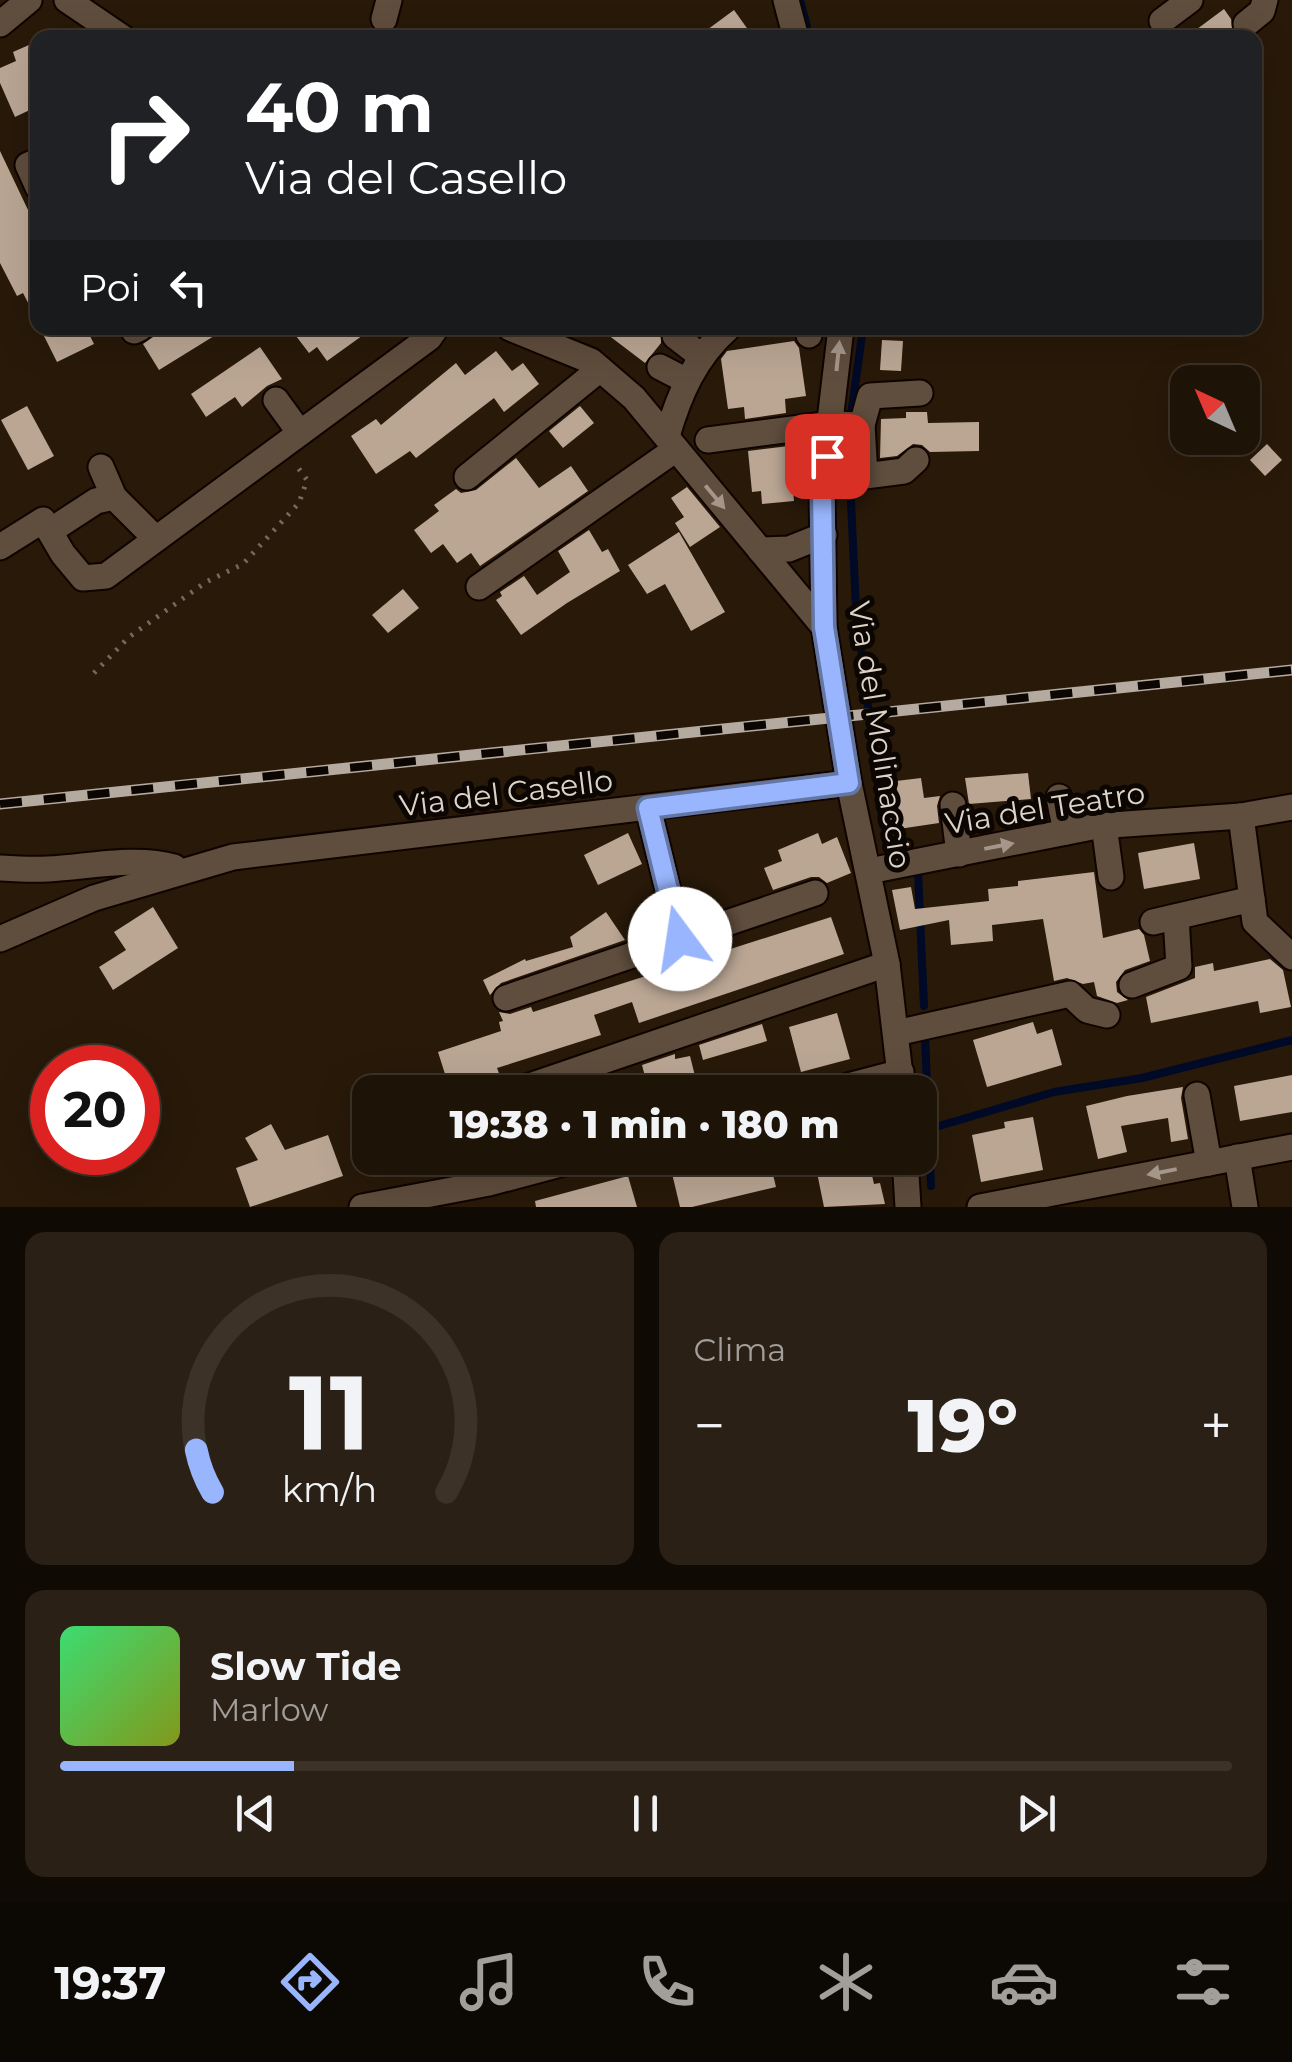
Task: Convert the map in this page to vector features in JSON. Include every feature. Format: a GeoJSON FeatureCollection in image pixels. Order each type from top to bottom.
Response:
{"type":"FeatureCollection","features":[{"type":"Feature","properties":{"kind":"street"},"geometry":{"type":"LineString","coordinates":[[0,24],[29,0]]}},
{"type":"Feature","properties":{"kind":"street"},"geometry":{"type":"LineString","coordinates":[[66,0],[101,29]]}},
{"type":"Feature","properties":{"kind":"street"},"geometry":{"type":"LineString","coordinates":[[786,0],[794,30]]}},
{"type":"Feature","properties":{"kind":"street"},"geometry":{"type":"LineString","coordinates":[[1162,21],[1190,0]]}},
{"type":"Feature","properties":{"kind":"street"},"geometry":{"type":"LineString","coordinates":[[1246,24],[1262,11],[1266,0]]}},
{"type":"Feature","properties":{"kind":"street"},"geometry":{"type":"LineString","coordinates":[[0,547],[43,520],[83,578],[106,576],[431,335]]}},
{"type":"Feature","properties":{"kind":"street"},"geometry":{"type":"LineString","coordinates":[[527,335],[591,361],[634,398],[824,627]]}},
{"type":"Feature","properties":{"kind":"street"},"geometry":{"type":"LineString","coordinates":[[479,587],[671,443],[687,380],[710,343],[731,335]]}},
{"type":"Feature","properties":{"kind":"street","name":"Via del Molinaccio"},"geometry":{"type":"LineString","coordinates":[[842,335],[848,424],[822,488],[824,627],[849,783],[887,964],[901,1075]]}},
{"type":"Feature","properties":{"kind":"street"},"geometry":{"type":"LineString","coordinates":[[675,336],[701,356]]}},
{"type":"Feature","properties":{"kind":"street"},"geometry":{"type":"LineString","coordinates":[[660,367],[687,380]]}},
{"type":"Feature","properties":{"kind":"street"},"geometry":{"type":"LineString","coordinates":[[467,477],[600,369]]}},
{"type":"Feature","properties":{"kind":"street"},"geometry":{"type":"LineString","coordinates":[[708,440],[848,424],[870,396],[920,393]]}},
{"type":"Feature","properties":{"kind":"street"},"geometry":{"type":"LineString","coordinates":[[276,400],[292,439]]}},
{"type":"Feature","properties":{"kind":"street"},"geometry":{"type":"LineString","coordinates":[[848,424],[865,476],[904,471],[916,460]]}},
{"type":"Feature","properties":{"kind":"street"},"geometry":{"type":"LineString","coordinates":[[101,467],[114,497],[156,538]]}},
{"type":"Feature","properties":{"kind":"street"},"geometry":{"type":"LineString","coordinates":[[50,531],[96,501],[114,497]]}},
{"type":"Feature","properties":{"kind":"street"},"geometry":{"type":"LineString","coordinates":[[760,550],[789,550],[824,535]]}},
{"type":"Feature","properties":{"kind":"street","name":"Via del Casello"},"geometry":{"type":"LineString","coordinates":[[0,939],[94,898],[233,858],[849,783]]}},
{"type":"Feature","properties":{"kind":"street"},"geometry":{"type":"LineString","coordinates":[[1058,796],[1066,832]]}},
{"type":"Feature","properties":{"kind":"street"},"geometry":{"type":"LineString","coordinates":[[952,805],[958,854]]}},
{"type":"Feature","properties":{"kind":"street","name":"Via del Teatro"},"geometry":{"type":"LineString","coordinates":[[869,872],[1104,826],[1241,816],[1292,807]]}},
{"type":"Feature","properties":{"kind":"street"},"geometry":{"type":"LineString","coordinates":[[648,808],[680,939]]}},
{"type":"Feature","properties":{"kind":"street"},"geometry":{"type":"LineString","coordinates":[[1241,816],[1255,922],[1292,957]]}},
{"type":"Feature","properties":{"kind":"street"},"geometry":{"type":"LineString","coordinates":[[1104,826],[1110,877]]}},
{"type":"Feature","properties":{"kind":"street"},"geometry":{"type":"LineString","coordinates":[[0,868],[43,870],[163,864],[178,871]]}},
{"type":"Feature","properties":{"kind":"street"},"geometry":{"type":"LineString","coordinates":[[506,998],[815,893]]}},
{"type":"Feature","properties":{"kind":"street"},"geometry":{"type":"LineString","coordinates":[[1132,984],[1179,967],[1165,920],[1252,899]]}},
{"type":"Feature","properties":{"kind":"street"},"geometry":{"type":"LineString","coordinates":[[562,1075],[887,964]]}},
{"type":"Feature","properties":{"kind":"street"},"geometry":{"type":"LineString","coordinates":[[896,1033],[1070,994],[1087,1010],[1107,1016]]}},
{"type":"Feature","properties":{"kind":"street"},"geometry":{"type":"LineString","coordinates":[[1197,1094],[1208,1163]]}},
{"type":"Feature","properties":{"kind":"street"},"geometry":{"type":"LineString","coordinates":[[980,1207],[1046,1201],[1118,1180],[1292,1146]]}},
{"type":"Feature","properties":{"kind":"street"},"geometry":{"type":"LineString","coordinates":[[1237,1158],[1245,1207]]}},
{"type":"Feature","properties":{"kind":"street"},"geometry":{"type":"LineString","coordinates":[[362,1207],[516,1175]]}},
{"type":"Feature","properties":{"kind":"street"},"geometry":{"type":"LineString","coordinates":[[906,1175],[908,1207]]}},
{"type":"Feature","properties":{"kind":"street"},"geometry":{"type":"LineString","coordinates":[[1118,1180],[1123,1207]]}},
{"type":"Feature","properties":{"kind":"path"},"geometry":{"type":"LineString","coordinates":[[94,673],[130,637],[206,582],[243,564],[299,503],[307,480],[292,439]]}},
{"type":"Feature","properties":{"kind":"building"},"geometry":{"type":"Polygon","coordinates":[[[1224,9],[1231,19],[1233,30],[1196,30],[1224,9]]]}},
{"type":"Feature","properties":{"kind":"building"},"geometry":{"type":"Polygon","coordinates":[[[734,10],[748,30],[707,30],[734,10]]]}},
{"type":"Feature","properties":{"kind":"building"},"geometry":{"type":"Polygon","coordinates":[[[30,45],[30,110],[15,117],[0,83],[0,68],[16,61],[13,52],[30,45]]]}},
{"type":"Feature","properties":{"kind":"building"},"geometry":{"type":"Polygon","coordinates":[[[0,151],[30,214],[30,307],[23,293],[17,296],[0,263],[0,151]]]}},
{"type":"Feature","properties":{"kind":"building"},"geometry":{"type":"Polygon","coordinates":[[[44,335],[90,335],[94,344],[57,362],[44,335]]]}},
{"type":"Feature","properties":{"kind":"building"},"geometry":{"type":"Polygon","coordinates":[[[156,335],[216,335],[159,370],[143,344],[156,335]]]}},
{"type":"Feature","properties":{"kind":"building"},"geometry":{"type":"Polygon","coordinates":[[[363,335],[327,361],[317,347],[309,353],[296,336],[363,335]]]}},
{"type":"Feature","properties":{"kind":"building"},"geometry":{"type":"Polygon","coordinates":[[[608,335],[661,335],[661,343],[645,363],[608,335]]]}},
{"type":"Feature","properties":{"kind":"building"},"geometry":{"type":"Polygon","coordinates":[[[882,340],[903,341],[901,371],[880,370],[882,340]]]}},
{"type":"Feature","properties":{"kind":"building"},"geometry":{"type":"Polygon","coordinates":[[[794,341],[799,348],[806,396],[785,399],[786,413],[745,419],[744,407],[728,409],[721,359],[727,351],[794,341]]]}},
{"type":"Feature","properties":{"kind":"building"},"geometry":{"type":"Polygon","coordinates":[[[260,347],[282,379],[242,407],[235,397],[206,417],[191,394],[260,347]]]}},
{"type":"Feature","properties":{"kind":"building"},"geometry":{"type":"Polygon","coordinates":[[[496,351],[512,371],[523,363],[539,384],[504,412],[494,398],[416,458],[410,451],[376,474],[351,436],[376,419],[381,425],[456,363],[465,375],[496,351]]]}},
{"type":"Feature","properties":{"kind":"building"},"geometry":{"type":"Polygon","coordinates":[[[27,406],[54,456],[28,470],[1,420],[27,406]]]}},
{"type":"Feature","properties":{"kind":"building"},"geometry":{"type":"Polygon","coordinates":[[[580,406],[594,423],[563,448],[549,431],[580,406]]]}},
{"type":"Feature","properties":{"kind":"building"},"geometry":{"type":"Polygon","coordinates":[[[906,412],[927,412],[928,423],[979,422],[979,451],[930,452],[913,444],[897,456],[880,458],[881,419],[906,418],[906,412]]]}},
{"type":"Feature","properties":{"kind":"building"},"geometry":{"type":"Polygon","coordinates":[[[1267,444],[1282,460],[1265,476],[1250,460],[1260,455],[1267,444]]]}},
{"type":"Feature","properties":{"kind":"building"},"geometry":{"type":"Polygon","coordinates":[[[789,446],[794,501],[762,504],[761,491],[752,492],[748,451],[789,446]]]}},
{"type":"Feature","properties":{"kind":"building"},"geometry":{"type":"Polygon","coordinates":[[[516,458],[539,488],[571,466],[588,491],[480,566],[471,553],[457,563],[443,544],[431,553],[414,530],[439,511],[434,505],[456,489],[461,493],[476,490],[516,458]]]}},
{"type":"Feature","properties":{"kind":"building"},"geometry":{"type":"Polygon","coordinates":[[[687,487],[720,527],[690,547],[675,523],[684,517],[671,498],[687,487]]]}},
{"type":"Feature","properties":{"kind":"building"},"geometry":{"type":"Polygon","coordinates":[[[589,530],[602,552],[608,549],[620,571],[521,635],[496,600],[502,596],[500,592],[524,576],[537,595],[570,572],[558,551],[589,530]]]}},
{"type":"Feature","properties":{"kind":"building"},"geometry":{"type":"Polygon","coordinates":[[[679,532],[725,612],[691,631],[665,584],[647,594],[628,565],[679,532]]]}},
{"type":"Feature","properties":{"kind":"building"},"geometry":{"type":"Polygon","coordinates":[[[403,589],[419,608],[388,633],[372,615],[403,589]]]}},
{"type":"Feature","properties":{"kind":"building"},"geometry":{"type":"Polygon","coordinates":[[[1028,773],[1031,799],[969,804],[965,778],[1028,773]]]}},
{"type":"Feature","properties":{"kind":"building"},"geometry":{"type":"Polygon","coordinates":[[[921,778],[924,798],[940,796],[939,823],[892,830],[888,799],[898,798],[896,781],[921,778]]]}},
{"type":"Feature","properties":{"kind":"building"},"geometry":{"type":"Polygon","coordinates":[[[628,833],[642,864],[598,885],[584,855],[628,833]]]}},
{"type":"Feature","properties":{"kind":"building"},"geometry":{"type":"Polygon","coordinates":[[[818,833],[822,844],[837,837],[851,873],[827,883],[811,877],[773,890],[764,868],[782,861],[778,850],[818,833]]]}},
{"type":"Feature","properties":{"kind":"building"},"geometry":{"type":"Polygon","coordinates":[[[1194,843],[1200,879],[1144,889],[1138,853],[1194,843]]]}},
{"type":"Feature","properties":{"kind":"building"},"geometry":{"type":"Polygon","coordinates":[[[1094,872],[1103,938],[1139,929],[1150,961],[1125,970],[1116,982],[1117,992],[1128,1000],[1117,1003],[1097,996],[1094,982],[1083,984],[1067,978],[1054,981],[1043,919],[992,925],[993,941],[951,945],[949,920],[900,930],[892,890],[911,887],[915,909],[989,901],[988,889],[1018,886],[1018,881],[1094,872]]]}},
{"type":"Feature","properties":{"kind":"building"},"geometry":{"type":"Polygon","coordinates":[[[153,907],[178,948],[113,990],[99,967],[126,950],[114,932],[153,907]]]}},
{"type":"Feature","properties":{"kind":"building"},"geometry":{"type":"Polygon","coordinates":[[[606,912],[625,940],[501,983],[490,995],[483,980],[525,959],[573,947],[570,937],[606,912]]]}},
{"type":"Feature","properties":{"kind":"building"},"geometry":{"type":"Polygon","coordinates":[[[831,917],[844,954],[639,1023],[632,1002],[594,1015],[601,1035],[497,1068],[500,1075],[442,1075],[445,1074],[438,1052],[501,1031],[499,1022],[503,1021],[499,1012],[510,1014],[531,1007],[533,1012],[831,917]]]}},
{"type":"Feature","properties":{"kind":"building"},"geometry":{"type":"Polygon","coordinates":[[[1270,959],[1283,970],[1291,1007],[1260,1013],[1258,1001],[1151,1023],[1146,997],[1195,978],[1195,967],[1213,963],[1214,971],[1270,959]]]}},
{"type":"Feature","properties":{"kind":"building"},"geometry":{"type":"Polygon","coordinates":[[[837,1013],[850,1059],[801,1072],[789,1027],[837,1013]]]}},
{"type":"Feature","properties":{"kind":"building"},"geometry":{"type":"Polygon","coordinates":[[[1033,1022],[1037,1034],[1052,1029],[1062,1065],[987,1087],[973,1040],[1033,1022]]]}},
{"type":"Feature","properties":{"kind":"building"},"geometry":{"type":"Polygon","coordinates":[[[762,1024],[767,1041],[703,1060],[699,1045],[762,1024]]]}},
{"type":"Feature","properties":{"kind":"building"},"geometry":{"type":"Polygon","coordinates":[[[675,1054],[675,1059],[690,1056],[695,1075],[645,1075],[642,1065],[675,1054]]]}},
{"type":"Feature","properties":{"kind":"building"},"geometry":{"type":"Polygon","coordinates":[[[1292,1075],[1292,1112],[1240,1121],[1234,1086],[1292,1075]]]}},
{"type":"Feature","properties":{"kind":"building"},"geometry":{"type":"Polygon","coordinates":[[[1183,1087],[1181,1098],[1188,1139],[1171,1142],[1168,1118],[1121,1126],[1127,1152],[1098,1159],[1086,1106],[1183,1087]]]}},
{"type":"Feature","properties":{"kind":"building"},"geometry":{"type":"Polygon","coordinates":[[[1033,1117],[1043,1170],[981,1182],[972,1135],[1005,1128],[1004,1122],[1033,1117]]]}},
{"type":"Feature","properties":{"kind":"building"},"geometry":{"type":"Polygon","coordinates":[[[271,1124],[285,1150],[328,1135],[343,1176],[250,1207],[236,1168],[258,1160],[245,1138],[271,1124]]]}},
{"type":"Feature","properties":{"kind":"building"},"geometry":{"type":"Polygon","coordinates":[[[672,1175],[773,1175],[776,1187],[680,1207],[672,1175]]]}},
{"type":"Feature","properties":{"kind":"building"},"geometry":{"type":"Polygon","coordinates":[[[817,1175],[872,1175],[874,1184],[880,1183],[885,1204],[824,1207],[817,1175]]]}},
{"type":"Feature","properties":{"kind":"building"},"geometry":{"type":"Polygon","coordinates":[[[628,1176],[637,1207],[536,1207],[535,1201],[628,1176]]]}},
{"type":"Feature","properties":{"kind":"waterway"},"geometry":{"type":"LineString","coordinates":[[800,0],[808,30]]}},
{"type":"Feature","properties":{"kind":"waterway"},"geometry":{"type":"LineString","coordinates":[[862,335],[848,437],[856,609],[883,825]]}},
{"type":"Feature","properties":{"kind":"waterway"},"geometry":{"type":"LineString","coordinates":[[918,872],[924,1006]]}},
{"type":"Feature","properties":{"kind":"waterway"},"geometry":{"type":"LineString","coordinates":[[925,1035],[931,1186]]}},
{"type":"Feature","properties":{"kind":"waterway"},"geometry":{"type":"LineString","coordinates":[[937,1127],[1054,1092],[1142,1078],[1292,1040]]}},
{"type":"Feature","properties":{"kind":"railway"},"geometry":{"type":"LineString","coordinates":[[0,804],[1292,670]]}},
{"type":"Feature","properties":{"kind":"route"},"geometry":{"type":"LineString","coordinates":[[680,939],[648,808],[849,783],[824,627],[822,488],[827,456]]}}]}
